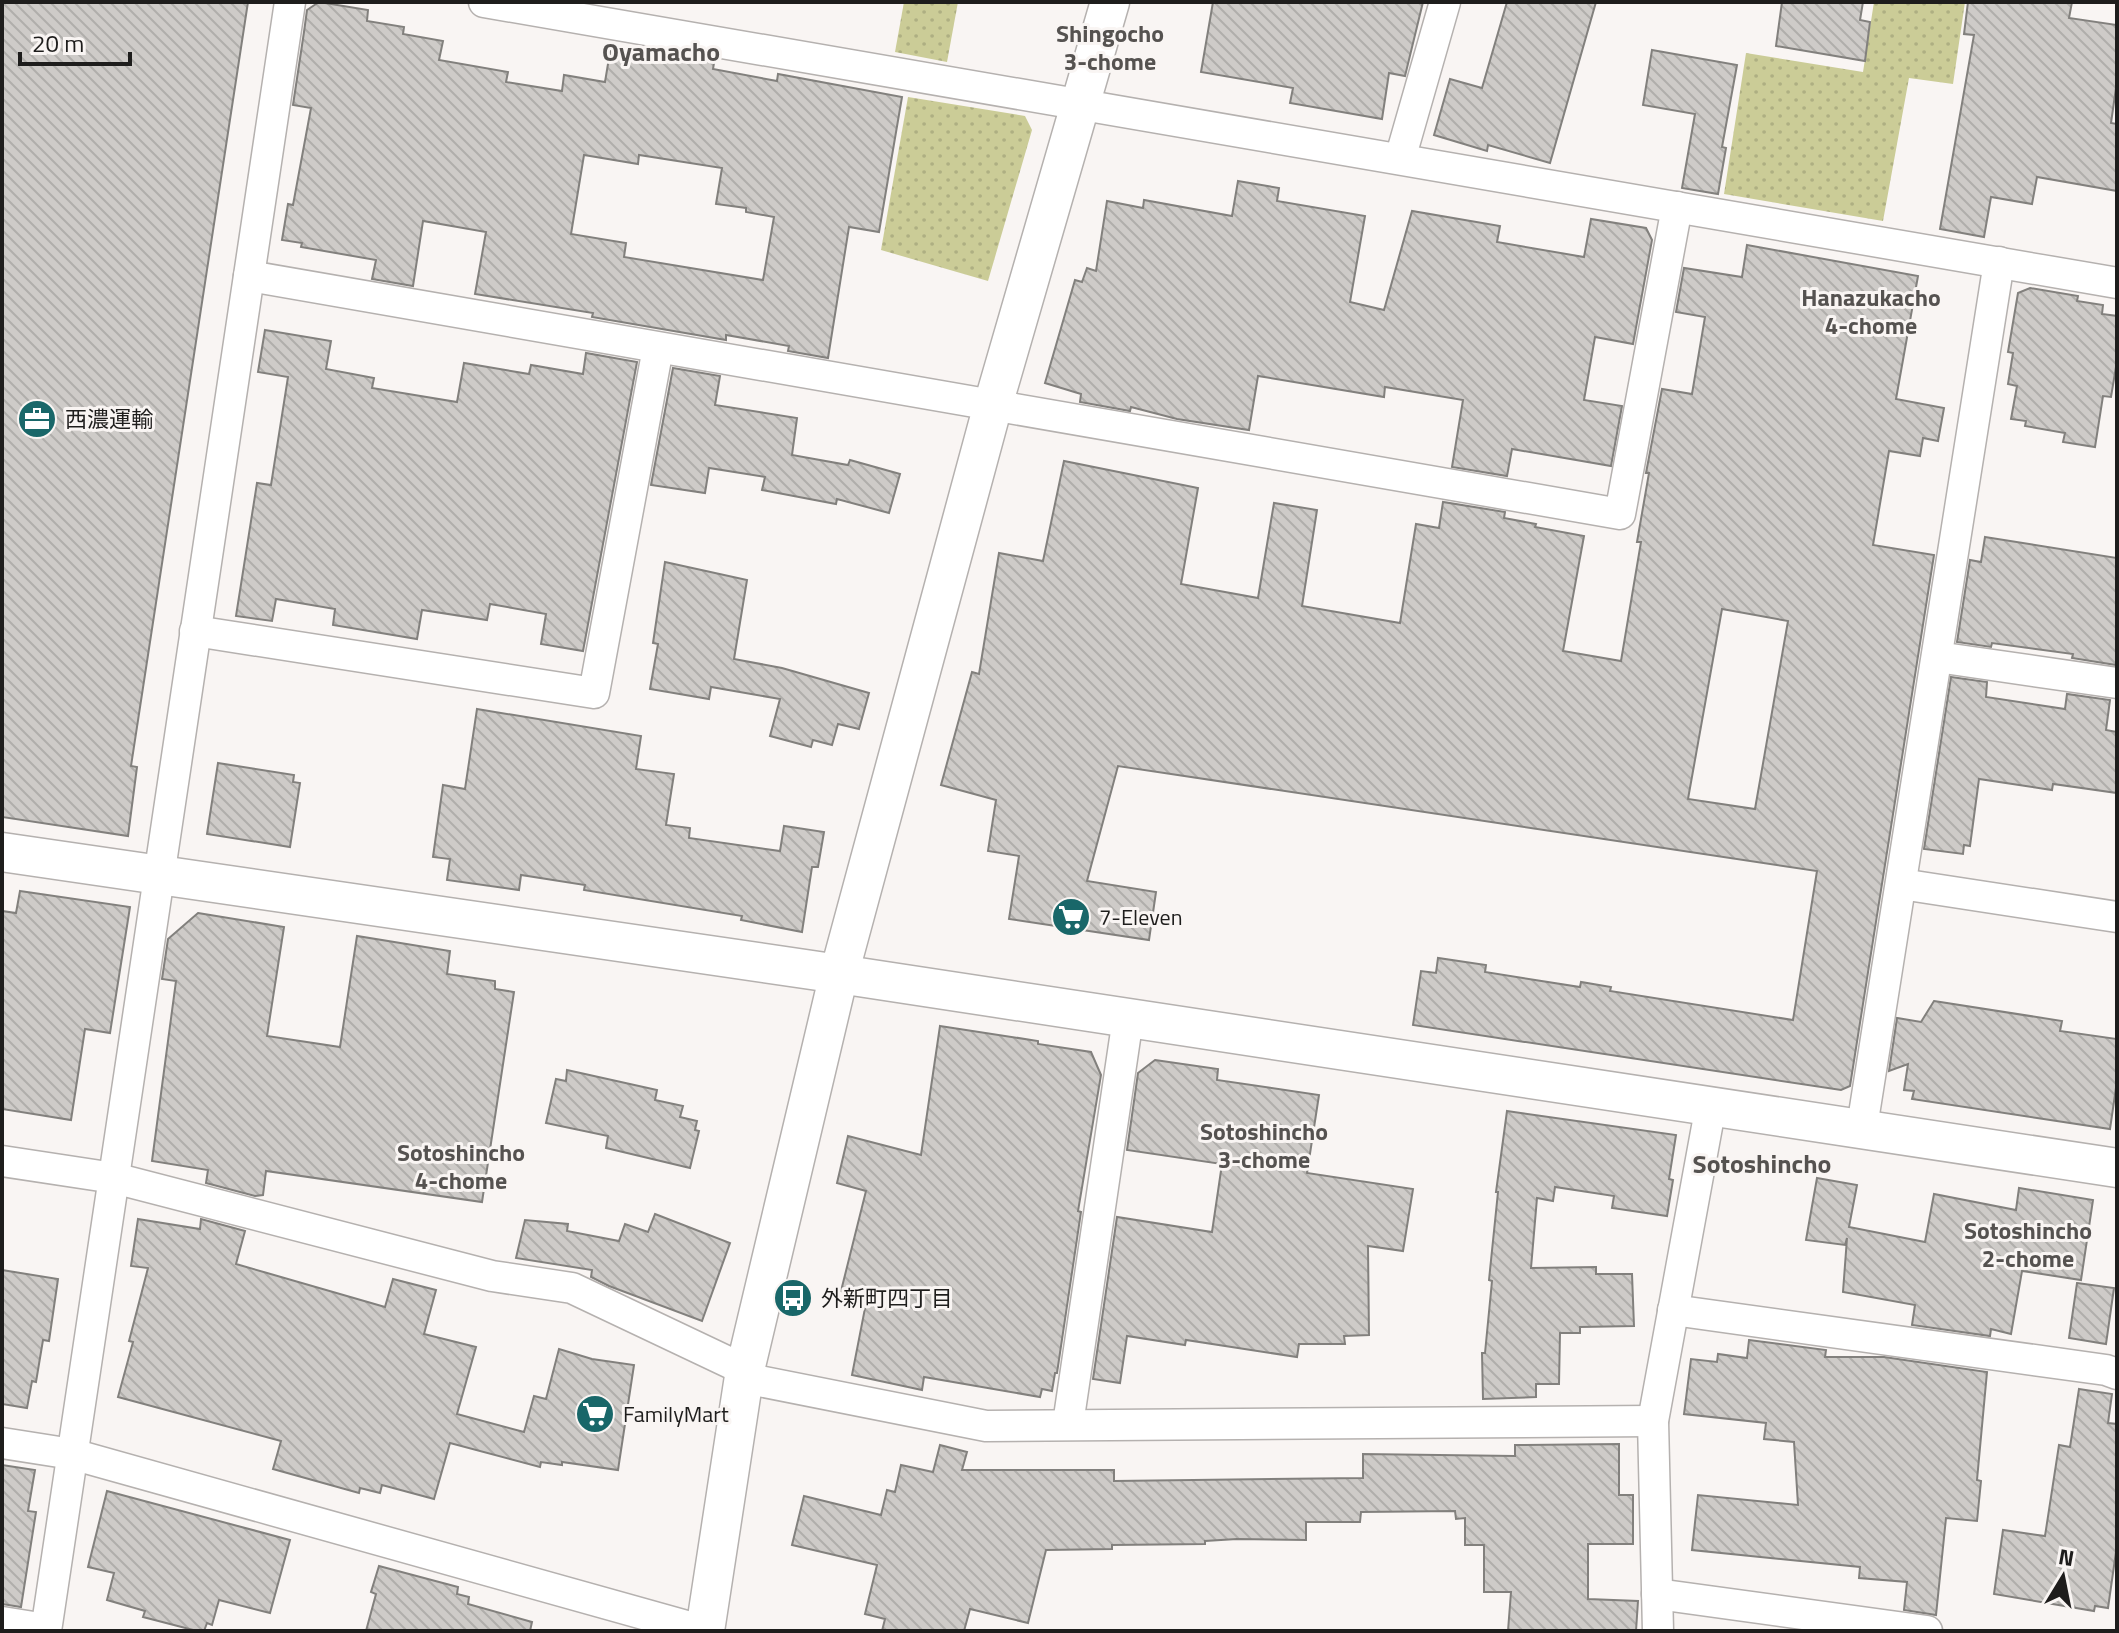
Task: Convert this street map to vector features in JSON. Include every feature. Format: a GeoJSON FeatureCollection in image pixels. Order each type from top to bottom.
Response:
{"type":"FeatureCollection","features":[{"type":"Feature","properties":{"kind":"street"},"geometry":{"type":"LineString","coordinates":[[2,1622],[46,1630],[290,2]]}},
{"type":"Feature","properties":{"kind":"street"},"geometry":{"type":"LineString","coordinates":[[484,2],[2117,283]]}},
{"type":"Feature","properties":{"kind":"street"},"geometry":{"type":"LineString","coordinates":[[2,1443],[72,1454],[704,1631],[744,1374],[839,974],[993,405],[1110,2]]}},
{"type":"Feature","properties":{"kind":"street"},"geometry":{"type":"LineString","coordinates":[[1400,159],[1445,2]]}},
{"type":"Feature","properties":{"kind":"street"},"geometry":{"type":"LineString","coordinates":[[249,276],[1620,514],[1677,207]]}},
{"type":"Feature","properties":{"kind":"street"},"geometry":{"type":"LineString","coordinates":[[1862,1127],[1999,262]]}},
{"type":"Feature","properties":{"kind":"street"},"geometry":{"type":"LineString","coordinates":[[195,631],[594,693],[658,348]]}},
{"type":"Feature","properties":{"kind":"street"},"geometry":{"type":"LineString","coordinates":[[1937,657],[2117,683]]}},
{"type":"Feature","properties":{"kind":"street"},"geometry":{"type":"LineString","coordinates":[[2,852],[839,974],[2117,1168]]}},
{"type":"Feature","properties":{"kind":"street"},"geometry":{"type":"LineString","coordinates":[[1901,884],[2117,917]]}},
{"type":"Feature","properties":{"kind":"street"},"geometry":{"type":"LineString","coordinates":[[1068,1424],[1128,1018]]}},
{"type":"Feature","properties":{"kind":"street"},"geometry":{"type":"LineString","coordinates":[[1658,1631],[1653,1421],[1711,1105]]}},
{"type":"Feature","properties":{"kind":"street"},"geometry":{"type":"LineString","coordinates":[[2,1161],[114,1178],[492,1276],[572,1288],[744,1374],[986,1426],[1653,1421]]}},
{"type":"Feature","properties":{"kind":"street"},"geometry":{"type":"LineString","coordinates":[[1673,1310],[2117,1374]]}},
{"type":"Feature","properties":{"kind":"street"},"geometry":{"type":"LineString","coordinates":[[1657,1594],[1927,1631]]}},
{"type":"Feature","properties":{"kind":"green space"},"geometry":{"type":"Polygon","coordinates":[[[904,2],[958,2],[947,62],[895,52],[904,2]]]}},
{"type":"Feature","properties":{"kind":"green space"},"geometry":{"type":"Polygon","coordinates":[[[1874,2],[1965,2],[1953,84],[1909,78],[1883,221],[1724,194],[1746,53],[1863,72],[1874,2]]]}},
{"type":"Feature","properties":{"kind":"green space"},"geometry":{"type":"Polygon","coordinates":[[[908,97],[1025,116],[1032,130],[988,281],[881,250],[908,97]]]}},
{"type":"Feature","properties":{"kind":"building"},"geometry":{"type":"Polygon","coordinates":[[[2,2],[248,2],[131,766],[137,767],[128,836],[2,817],[2,2]]]}},
{"type":"Feature","properties":{"kind":"building"},"geometry":{"type":"Polygon","coordinates":[[[319,2],[368,10],[367,21],[404,27],[403,34],[443,41],[439,60],[508,72],[506,82],[562,91],[564,75],[605,82],[611,46],[714,63],[713,69],[777,81],[778,74],[902,97],[879,232],[849,227],[828,358],[788,351],[789,346],[726,335],[726,340],[592,317],[593,313],[475,294],[486,232],[423,221],[413,286],[372,279],[376,260],[301,247],[302,243],[282,240],[288,204],[293,205],[311,108],[293,105],[307,10],[319,2]],[[584,155],[571,234],[626,243],[624,257],[763,280],[774,217],[746,212],[746,208],[716,204],[722,168],[639,155],[638,164],[584,155]]]}},
{"type":"Feature","properties":{"kind":"building"},"geometry":{"type":"Polygon","coordinates":[[[1213,2],[1423,2],[1405,76],[1389,73],[1382,119],[1290,103],[1293,88],[1201,72],[1213,2]]]}},
{"type":"Feature","properties":{"kind":"building"},"geometry":{"type":"Polygon","coordinates":[[[1507,2],[1596,2],[1550,163],[1488,145],[1487,151],[1434,135],[1450,79],[1482,88],[1507,2]]]}},
{"type":"Feature","properties":{"kind":"building"},"geometry":{"type":"Polygon","coordinates":[[[1782,2],[1863,2],[1860,20],[1870,22],[1865,61],[1776,46],[1782,2]]]}},
{"type":"Feature","properties":{"kind":"building"},"geometry":{"type":"Polygon","coordinates":[[[1968,2],[2072,2],[2069,18],[2117,25],[2117,81],[2111,123],[2117,124],[2117,191],[2037,177],[2032,204],[1991,197],[1984,237],[1940,229],[1974,35],[1964,34],[1968,2]]]}},
{"type":"Feature","properties":{"kind":"building"},"geometry":{"type":"Polygon","coordinates":[[[1652,50],[1737,65],[1722,147],[1726,148],[1718,194],[1682,188],[1695,114],[1643,105],[1652,50]]]}},
{"type":"Feature","properties":{"kind":"building"},"geometry":{"type":"Polygon","coordinates":[[[1238,181],[1279,188],[1277,201],[1365,216],[1350,302],[1384,310],[1412,211],[1500,226],[1497,242],[1584,257],[1591,219],[1646,228],[1652,240],[1633,344],[1595,337],[1584,400],[1622,406],[1611,466],[1512,449],[1507,476],[1452,467],[1463,400],[1385,387],[1384,397],[1258,376],[1249,430],[1177,419],[1131,407],[1130,411],[1080,402],[1081,394],[1045,383],[1075,280],[1082,282],[1087,268],[1096,271],[1107,201],[1143,208],[1144,200],[1232,216],[1238,181]]]}},
{"type":"Feature","properties":{"kind":"building"},"geometry":{"type":"Polygon","coordinates":[[[1747,245],[1918,276],[1896,399],[1944,408],[1938,441],[1923,438],[1920,456],[1889,451],[1873,545],[1934,555],[1850,1086],[1841,1090],[1413,1025],[1421,971],[1436,973],[1438,958],[1486,965],[1485,972],[1580,987],[1581,982],[1611,987],[1610,991],[1793,1020],[1817,871],[1118,766],[1087,881],[1156,892],[1149,940],[1009,919],[1019,856],[988,851],[996,800],[941,785],[972,672],[979,674],[999,553],[1043,561],[1064,461],[1198,488],[1181,584],[1258,598],[1274,503],[1317,510],[1302,606],[1400,623],[1416,524],[1439,528],[1443,502],[1505,512],[1504,518],[1584,536],[1563,651],[1621,661],[1641,542],[1637,542],[1649,473],[1646,473],[1662,389],[1692,394],[1705,317],[1676,312],[1684,268],[1742,277],[1747,245]],[[1722,609],[1688,799],[1755,809],[1788,621],[1722,609]]]}},
{"type":"Feature","properties":{"kind":"building"},"geometry":{"type":"Polygon","coordinates":[[[2030,288],[2078,296],[2077,301],[2103,305],[2102,314],[2117,316],[2117,361],[2111,397],[2103,396],[2095,447],[2063,442],[2065,433],[2025,426],[2026,421],[2011,419],[2017,386],[2008,384],[2013,353],[2008,352],[2018,293],[2030,288]]]}},
{"type":"Feature","properties":{"kind":"building"},"geometry":{"type":"Polygon","coordinates":[[[265,330],[331,341],[326,369],[374,378],[372,388],[457,402],[464,363],[529,374],[531,365],[583,374],[586,353],[637,362],[583,651],[541,644],[546,614],[490,604],[487,620],[422,610],[417,639],[333,625],[335,609],[276,599],[272,621],[236,616],[257,483],[271,485],[288,377],[258,372],[265,330]]]}},
{"type":"Feature","properties":{"kind":"building"},"geometry":{"type":"Polygon","coordinates":[[[673,368],[720,376],[715,405],[797,418],[792,455],[848,465],[850,460],[900,474],[889,513],[837,499],[836,504],[762,490],[765,477],[709,468],[705,493],[651,485],[673,368]]]}},
{"type":"Feature","properties":{"kind":"building"},"geometry":{"type":"Polygon","coordinates":[[[1985,537],[2117,558],[2116,665],[2072,658],[2073,654],[1992,643],[1991,647],[1957,642],[1970,560],[1981,562],[1985,537]]]}},
{"type":"Feature","properties":{"kind":"building"},"geometry":{"type":"Polygon","coordinates":[[[665,562],[747,580],[734,659],[782,668],[869,693],[859,729],[838,724],[832,745],[813,740],[811,747],[770,736],[780,699],[711,687],[709,699],[650,689],[658,644],[653,643],[665,562]]]}},
{"type":"Feature","properties":{"kind":"building"},"geometry":{"type":"Polygon","coordinates":[[[1951,677],[1987,682],[1986,697],[2065,709],[2067,694],[2110,700],[2106,730],[2117,732],[2117,793],[2053,784],[2052,790],[1979,779],[1970,846],[1964,845],[1963,854],[1924,849],[1951,677]]]}},
{"type":"Feature","properties":{"kind":"building"},"geometry":{"type":"Polygon","coordinates":[[[477,709],[641,736],[636,769],[674,774],[666,825],[690,828],[689,838],[780,851],[784,826],[824,832],[818,867],[812,867],[802,932],[741,920],[742,916],[584,890],[585,885],[521,875],[519,890],[447,880],[450,859],[433,857],[443,785],[465,789],[477,709]]]}},
{"type":"Feature","properties":{"kind":"building"},"geometry":{"type":"Polygon","coordinates":[[[218,763],[294,775],[293,782],[300,783],[290,847],[207,834],[218,763]]]}},
{"type":"Feature","properties":{"kind":"building"},"geometry":{"type":"Polygon","coordinates":[[[20,891],[130,907],[110,1033],[85,1029],[71,1120],[2,1109],[2,911],[16,913],[20,891]]]}},
{"type":"Feature","properties":{"kind":"building"},"geometry":{"type":"Polygon","coordinates":[[[198,913],[284,927],[267,1036],[340,1047],[357,936],[450,951],[447,974],[495,981],[495,989],[514,992],[482,1202],[266,1171],[263,1195],[255,1196],[206,1183],[208,1170],[152,1161],[176,981],[162,979],[168,939],[198,913]]]}},
{"type":"Feature","properties":{"kind":"building"},"geometry":{"type":"Polygon","coordinates":[[[1934,1001],[2062,1021],[2060,1031],[2117,1039],[2117,1081],[2110,1129],[1912,1099],[1914,1091],[1904,1090],[1908,1064],[1889,1071],[1897,1018],[1921,1022],[1934,1001]]]}},
{"type":"Feature","properties":{"kind":"building"},"geometry":{"type":"Polygon","coordinates":[[[940,1026],[1091,1052],[1101,1075],[1078,1211],[1081,1212],[1057,1373],[1052,1391],[1042,1389],[1040,1397],[924,1377],[922,1390],[852,1375],[867,1298],[841,1291],[866,1191],[837,1183],[848,1136],[921,1155],[940,1026]]]}},
{"type":"Feature","properties":{"kind":"building"},"geometry":{"type":"Polygon","coordinates":[[[1155,1060],[1218,1069],[1217,1080],[1319,1095],[1307,1173],[1413,1189],[1403,1251],[1368,1246],[1369,1335],[1344,1336],[1345,1344],[1299,1344],[1297,1357],[1186,1340],[1185,1345],[1127,1336],[1120,1383],[1093,1379],[1117,1217],[1212,1232],[1222,1164],[1127,1150],[1138,1073],[1155,1060]]]}},
{"type":"Feature","properties":{"kind":"building"},"geometry":{"type":"Polygon","coordinates":[[[567,1070],[657,1090],[655,1100],[683,1106],[680,1117],[697,1121],[695,1130],[699,1131],[690,1168],[606,1148],[608,1136],[546,1123],[556,1079],[566,1081],[567,1070]]]}},
{"type":"Feature","properties":{"kind":"building"},"geometry":{"type":"Polygon","coordinates":[[[1507,1111],[1676,1135],[1669,1179],[1673,1180],[1667,1216],[1612,1208],[1614,1196],[1555,1187],[1553,1201],[1537,1198],[1531,1268],[1596,1267],[1596,1274],[1632,1274],[1634,1326],[1580,1327],[1580,1333],[1560,1333],[1559,1384],[1536,1384],[1536,1397],[1483,1399],[1482,1353],[1485,1353],[1496,1192],[1507,1111]]]}},
{"type":"Feature","properties":{"kind":"building"},"geometry":{"type":"Polygon","coordinates":[[[1817,1178],[1857,1185],[1849,1227],[1925,1242],[1934,1194],[2016,1210],[2019,1188],[2093,1200],[2081,1280],[2022,1271],[2011,1334],[1991,1329],[1990,1336],[1912,1325],[1915,1305],[1843,1292],[1847,1238],[1845,1245],[1806,1240],[1817,1178]]]}},
{"type":"Feature","properties":{"kind":"building"},"geometry":{"type":"Polygon","coordinates":[[[655,1214],[730,1243],[702,1321],[609,1286],[591,1277],[592,1270],[516,1258],[525,1220],[568,1224],[567,1231],[619,1241],[625,1224],[648,1232],[655,1214]]]}},
{"type":"Feature","properties":{"kind":"building"},"geometry":{"type":"Polygon","coordinates":[[[138,1219],[200,1229],[201,1219],[245,1231],[236,1264],[385,1307],[393,1279],[436,1290],[424,1334],[476,1347],[457,1414],[524,1432],[534,1396],[546,1399],[559,1349],[592,1359],[634,1365],[618,1470],[562,1462],[562,1465],[541,1462],[540,1467],[450,1443],[434,1499],[382,1485],[380,1493],[360,1488],[359,1493],[273,1469],[281,1441],[118,1397],[148,1268],[131,1266],[138,1219]]]}},
{"type":"Feature","properties":{"kind":"building"},"geometry":{"type":"Polygon","coordinates":[[[2,1270],[58,1279],[49,1341],[43,1340],[36,1382],[32,1381],[27,1408],[2,1404],[2,1270]]]}},
{"type":"Feature","properties":{"kind":"building"},"geometry":{"type":"Polygon","coordinates":[[[2077,1283],[2114,1288],[2106,1344],[2069,1338],[2077,1283]]]}},
{"type":"Feature","properties":{"kind":"building"},"geometry":{"type":"Polygon","coordinates":[[[1749,1340],[1826,1350],[1825,1357],[1884,1357],[1987,1372],[1977,1480],[1981,1481],[1977,1521],[1946,1518],[1936,1615],[1904,1610],[1907,1582],[1859,1578],[1860,1567],[1692,1550],[1698,1495],[1798,1505],[1794,1442],[1764,1439],[1766,1423],[1684,1414],[1691,1359],[1717,1362],[1718,1354],[1747,1358],[1749,1340]]]}},
{"type":"Feature","properties":{"kind":"building"},"geometry":{"type":"Polygon","coordinates":[[[2079,1389],[2112,1394],[2108,1423],[2117,1424],[2117,1545],[2108,1608],[2095,1606],[2094,1611],[1994,1594],[2003,1530],[2045,1536],[2059,1445],[2070,1447],[2079,1389]]]}},
{"type":"Feature","properties":{"kind":"building"},"geometry":{"type":"Polygon","coordinates":[[[1619,1444],[1619,1495],[1633,1495],[1633,1544],[1588,1544],[1588,1599],[1638,1601],[1636,1631],[1508,1631],[1511,1592],[1484,1592],[1484,1545],[1465,1545],[1465,1518],[1456,1519],[1455,1511],[1361,1512],[1360,1522],[1306,1522],[1306,1540],[1237,1539],[1205,1541],[1205,1544],[1112,1545],[1112,1549],[1046,1550],[1028,1623],[970,1609],[964,1631],[882,1631],[885,1619],[865,1614],[877,1565],[792,1545],[804,1496],[881,1515],[887,1490],[895,1492],[901,1465],[933,1472],[940,1445],[967,1452],[962,1470],[1114,1470],[1114,1481],[1363,1478],[1363,1454],[1515,1456],[1515,1445],[1619,1444]]]}},
{"type":"Feature","properties":{"kind":"building"},"geometry":{"type":"Polygon","coordinates":[[[2,1465],[35,1470],[28,1511],[36,1512],[21,1607],[2,1604],[2,1465]]]}},
{"type":"Feature","properties":{"kind":"building"},"geometry":{"type":"Polygon","coordinates":[[[107,1491],[290,1540],[270,1613],[219,1600],[212,1625],[207,1623],[204,1631],[197,1631],[143,1617],[145,1611],[107,1600],[114,1573],[88,1567],[107,1491]]]}},
{"type":"Feature","properties":{"kind":"building"},"geometry":{"type":"Polygon","coordinates":[[[379,1566],[458,1587],[457,1594],[469,1597],[468,1604],[532,1622],[530,1631],[366,1631],[376,1594],[371,1592],[379,1566]]]}},
{"type":"Feature","properties":{"kind":"place","name":"西濃運輸"},"geometry":{"type":"Point","coordinates":[37,419]}},
{"type":"Feature","properties":{"kind":"place","name":"7-Eleven"},"geometry":{"type":"Point","coordinates":[1071,917]}},
{"type":"Feature","properties":{"kind":"place","name":"外新町四丁目"},"geometry":{"type":"Point","coordinates":[793,1298]}},
{"type":"Feature","properties":{"kind":"place","name":"FamilyMart"},"geometry":{"type":"Point","coordinates":[595,1414]}},
{"type":"Feature","properties":{"kind":"district","name":"Shingocho 3-chome"},"geometry":{"type":"Point","coordinates":[1110,47]}},
{"type":"Feature","properties":{"kind":"district","name":"Oyamacho"},"geometry":{"type":"Point","coordinates":[661,51]}},
{"type":"Feature","properties":{"kind":"district","name":"Hanazukacho 4-chome"},"geometry":{"type":"Point","coordinates":[1871,311]}},
{"type":"Feature","properties":{"kind":"district","name":"Sotoshincho 3-chome"},"geometry":{"type":"Point","coordinates":[1264,1145]}},
{"type":"Feature","properties":{"kind":"district","name":"Sotoshincho"},"geometry":{"type":"Point","coordinates":[1762,1163]}},
{"type":"Feature","properties":{"kind":"district","name":"Sotoshincho 4-chome"},"geometry":{"type":"Point","coordinates":[461,1166]}},
{"type":"Feature","properties":{"kind":"district","name":"Sotoshincho 2-chome"},"geometry":{"type":"Point","coordinates":[2028,1244]}}]}
